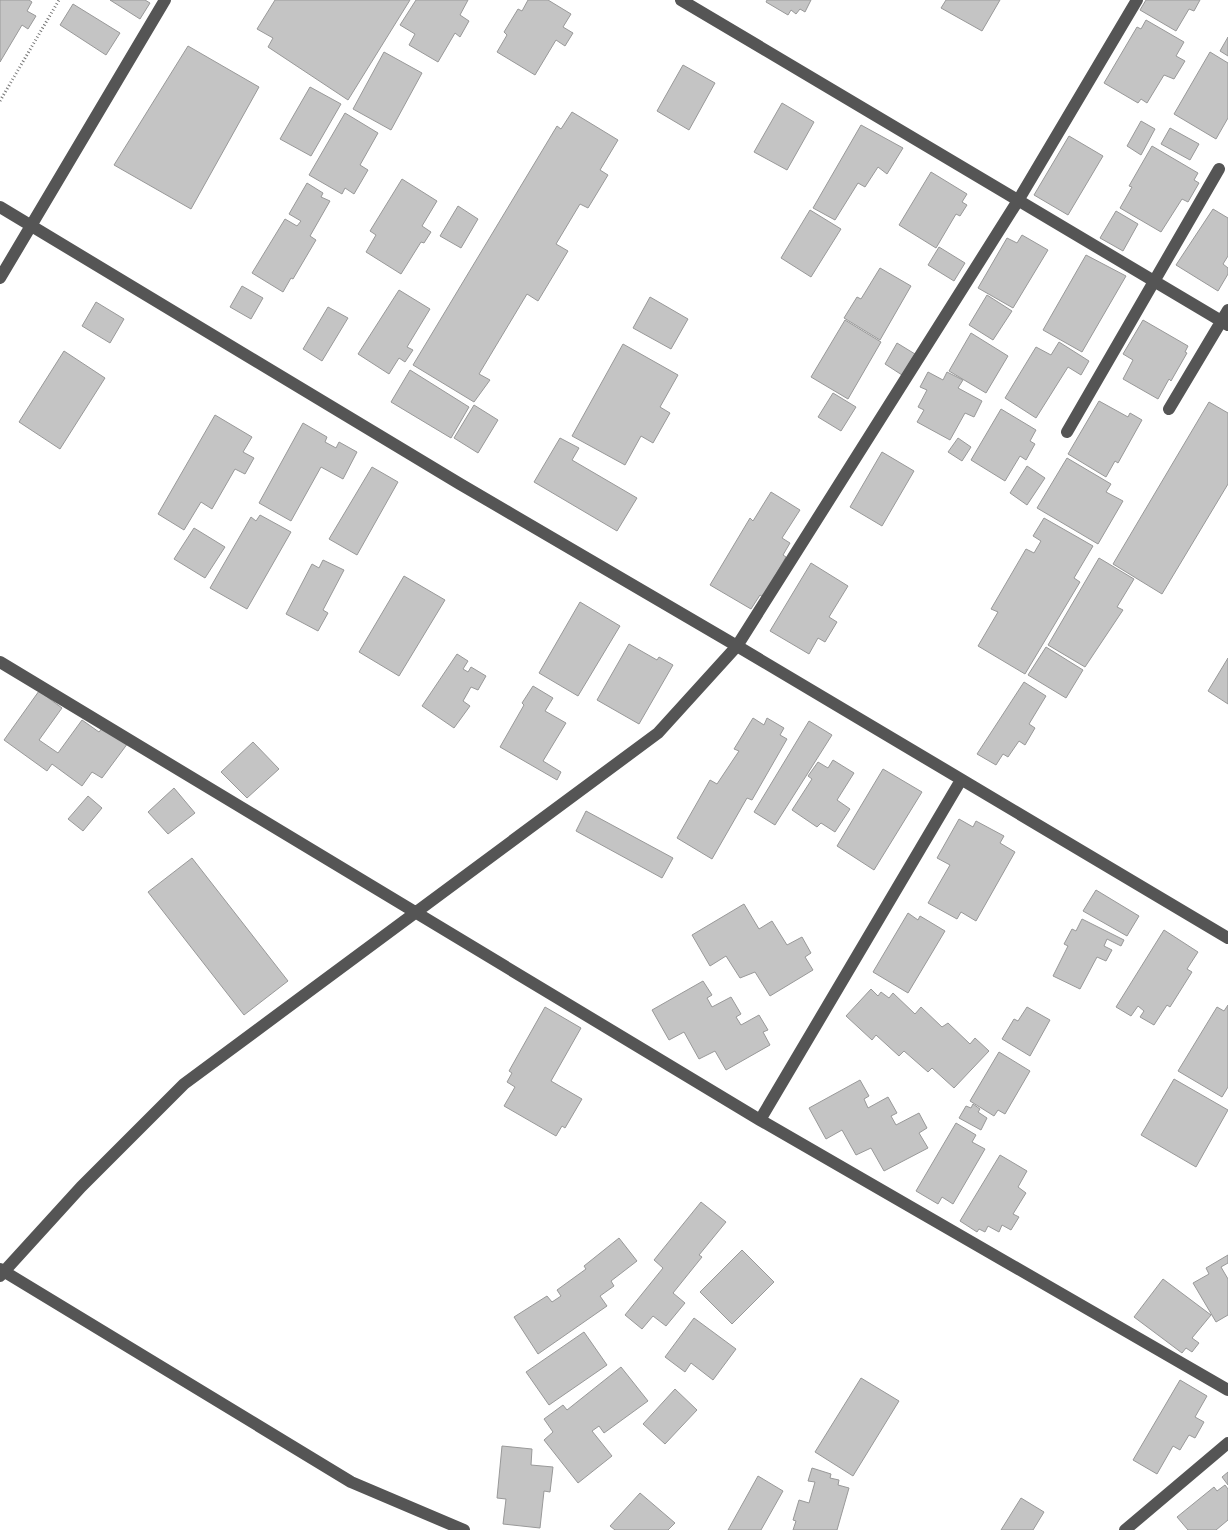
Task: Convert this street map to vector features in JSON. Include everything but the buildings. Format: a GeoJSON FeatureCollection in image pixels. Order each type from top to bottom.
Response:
{"type":"FeatureCollection","features":[{"type":"Feature","properties":{"kind":"street"},"geometry":{"type":"LineString","coordinates":[[0,278],[165,0]]}},
{"type":"Feature","properties":{"kind":"street"},"geometry":{"type":"LineString","coordinates":[[681,0],[1154,280],[1226,319],[1169,409]]}},
{"type":"Feature","properties":{"kind":"street"},"geometry":{"type":"LineString","coordinates":[[464,1530],[351,1482],[1,1272],[81,1187],[184,1084],[658,733],[737,646],[1019,199],[1137,0]]}},
{"type":"Feature","properties":{"kind":"street"},"geometry":{"type":"LineString","coordinates":[[1067,432],[1219,169]]}},
{"type":"Feature","properties":{"kind":"street"},"geometry":{"type":"LineString","coordinates":[[0,207],[442,474],[737,646],[1228,938]]}},
{"type":"Feature","properties":{"kind":"street"},"geometry":{"type":"LineString","coordinates":[[0,662],[760,1120],[1228,1390]]}},
{"type":"Feature","properties":{"kind":"street"},"geometry":{"type":"LineString","coordinates":[[760,1120],[961,780]]}},
{"type":"Feature","properties":{"kind":"street"},"geometry":{"type":"LineString","coordinates":[[1125,1530],[1228,1442]]}},
{"type":"Feature","properties":{"kind":"path"},"geometry":{"type":"LineString","coordinates":[[0,101],[58,0]]}}]}
